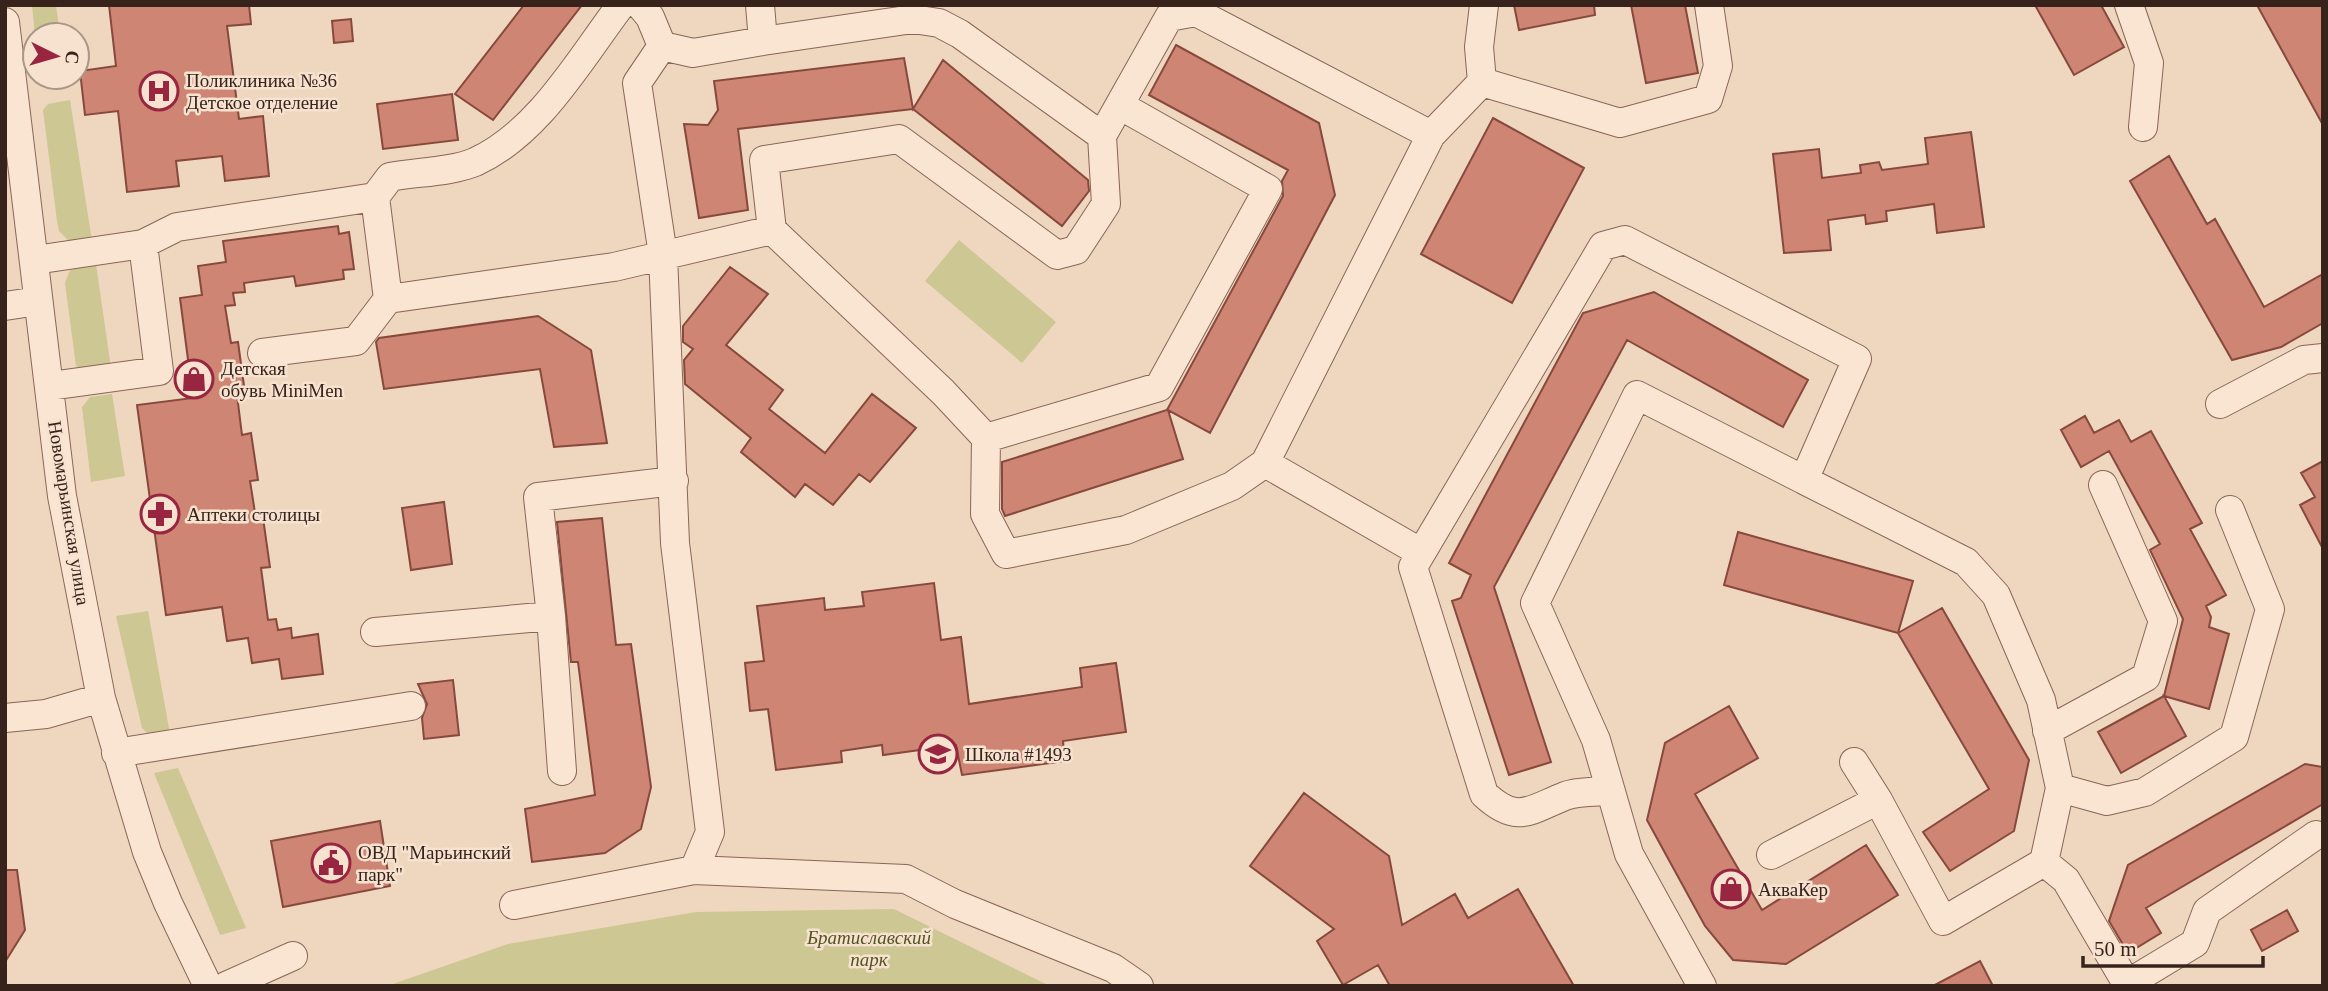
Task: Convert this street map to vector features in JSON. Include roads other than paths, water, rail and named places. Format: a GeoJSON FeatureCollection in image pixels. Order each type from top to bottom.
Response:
{"type":"FeatureCollection","features":[{"type":"Feature","properties":{"kind":"street"},"geometry":{"type":"LineString","coordinates":[[35,260],[143,244],[177,228],[374,197],[390,177],[473,163],[494,151],[537,115],[621,5]]}},
{"type":"Feature","properties":{"kind":"street"},"geometry":{"type":"LineString","coordinates":[[639,5],[650,16],[662,46]]}},
{"type":"Feature","properties":{"kind":"street"},"geometry":{"type":"LineString","coordinates":[[760,5],[764,41]]}},
{"type":"Feature","properties":{"kind":"street"},"geometry":{"type":"LineString","coordinates":[[1432,135],[1196,12],[1169,17],[1102,136],[1106,204],[1076,250],[1057,255],[899,139],[764,160],[772,230],[943,392],[986,438],[985,514],[1006,554],[1126,530],[1232,486],[1265,463],[1432,135],[1482,82],[1479,47],[1484,5]]}},
{"type":"Feature","properties":{"kind":"street"},"geometry":{"type":"LineString","coordinates":[[1482,82],[1620,123],[1708,99],[1718,66],[1709,5]]}},
{"type":"Feature","properties":{"kind":"street"},"geometry":{"type":"LineString","coordinates":[[2129,5],[2149,63],[2143,127]]}},
{"type":"Feature","properties":{"kind":"street"},"geometry":{"type":"LineString","coordinates":[[662,46],[693,53],[913,19],[939,23],[960,34],[1102,136]]}},
{"type":"Feature","properties":{"kind":"street","name":"Новомарьинская улица"},"geometry":{"type":"LineString","coordinates":[[5,22],[62,496],[101,698],[147,852],[167,903],[208,986]]}},
{"type":"Feature","properties":{"kind":"street"},"geometry":{"type":"LineString","coordinates":[[662,46],[637,83],[663,255],[675,542],[710,832],[694,870]]}},
{"type":"Feature","properties":{"kind":"street"},"geometry":{"type":"LineString","coordinates":[[986,438],[1159,387],[1268,189],[1121,106]]}},
{"type":"Feature","properties":{"kind":"street"},"geometry":{"type":"LineString","coordinates":[[374,197],[388,299]]}},
{"type":"Feature","properties":{"kind":"street"},"geometry":{"type":"LineString","coordinates":[[262,353],[356,341],[388,299],[614,267],[772,230]]}},
{"type":"Feature","properties":{"kind":"street"},"geometry":{"type":"LineString","coordinates":[[1610,791],[1568,795],[1532,813],[1500,809],[1484,794],[1413,566],[1603,246],[1625,240],[1857,359],[1804,480]]}},
{"type":"Feature","properties":{"kind":"street"},"geometry":{"type":"LineString","coordinates":[[50,386],[159,371],[143,244]]}},
{"type":"Feature","properties":{"kind":"street"},"geometry":{"type":"LineString","coordinates":[[5,306],[38,300]]}},
{"type":"Feature","properties":{"kind":"street"},"geometry":{"type":"LineString","coordinates":[[2220,404],[2304,359],[2323,358]]}},
{"type":"Feature","properties":{"kind":"street"},"geometry":{"type":"LineString","coordinates":[[1702,986],[1629,854],[1596,740],[1535,603],[1637,395],[1966,562],[1996,595],[2041,700],[2060,788],[2045,862],[1943,921],[1878,800],[1854,762]]}},
{"type":"Feature","properties":{"kind":"street"},"geometry":{"type":"LineString","coordinates":[[1265,463],[1420,552]]}},
{"type":"Feature","properties":{"kind":"street"},"geometry":{"type":"LineString","coordinates":[[562,771],[551,615],[538,497],[674,481]]}},
{"type":"Feature","properties":{"kind":"street"},"geometry":{"type":"LineString","coordinates":[[2047,731],[2146,677],[2163,621],[2103,485]]}},
{"type":"Feature","properties":{"kind":"street"},"geometry":{"type":"LineString","coordinates":[[2060,788],[2107,800],[2145,792],[2234,737],[2270,609],[2230,510]]}},
{"type":"Feature","properties":{"kind":"street"},"geometry":{"type":"LineString","coordinates":[[375,632],[551,615]]}},
{"type":"Feature","properties":{"kind":"street"},"geometry":{"type":"LineString","coordinates":[[5,718],[46,714],[101,698]]}},
{"type":"Feature","properties":{"kind":"street"},"geometry":{"type":"LineString","coordinates":[[116,753],[411,706]]}},
{"type":"Feature","properties":{"kind":"street"},"geometry":{"type":"LineString","coordinates":[[1771,855],[1878,800]]}},
{"type":"Feature","properties":{"kind":"street"},"geometry":{"type":"LineString","coordinates":[[2045,862],[2066,880],[2127,985],[2195,943],[2207,911],[2316,835]]}},
{"type":"Feature","properties":{"kind":"street"},"geometry":{"type":"LineString","coordinates":[[514,905],[694,870],[906,878],[955,904],[1113,968],[1139,986]]}},
{"type":"Feature","properties":{"kind":"street"},"geometry":{"type":"LineString","coordinates":[[226,986],[293,956]]}},
{"type":"Feature","properties":{"kind":"place","name":"Поликлиника №36 Детское отделение"},"geometry":{"type":"Point","coordinates":[159,91]}},
{"type":"Feature","properties":{"kind":"place","name":"Детская обувь MiniMen"},"geometry":{"type":"Point","coordinates":[194,379]}},
{"type":"Feature","properties":{"kind":"place","name":"Аптеки столицы"},"geometry":{"type":"Point","coordinates":[160,514]}},
{"type":"Feature","properties":{"kind":"place","name":"Школа #1493"},"geometry":{"type":"Point","coordinates":[938,754]}},
{"type":"Feature","properties":{"kind":"place","name":"ОВД \"Марьинский парк\""},"geometry":{"type":"Point","coordinates":[331,863]}},
{"type":"Feature","properties":{"kind":"place","name":"АкваКер"},"geometry":{"type":"Point","coordinates":[1731,889]}},
{"type":"Feature","properties":{"kind":"park label","name":"Братиславский парк"},"geometry":{"type":"Point","coordinates":[869,948]}}]}
